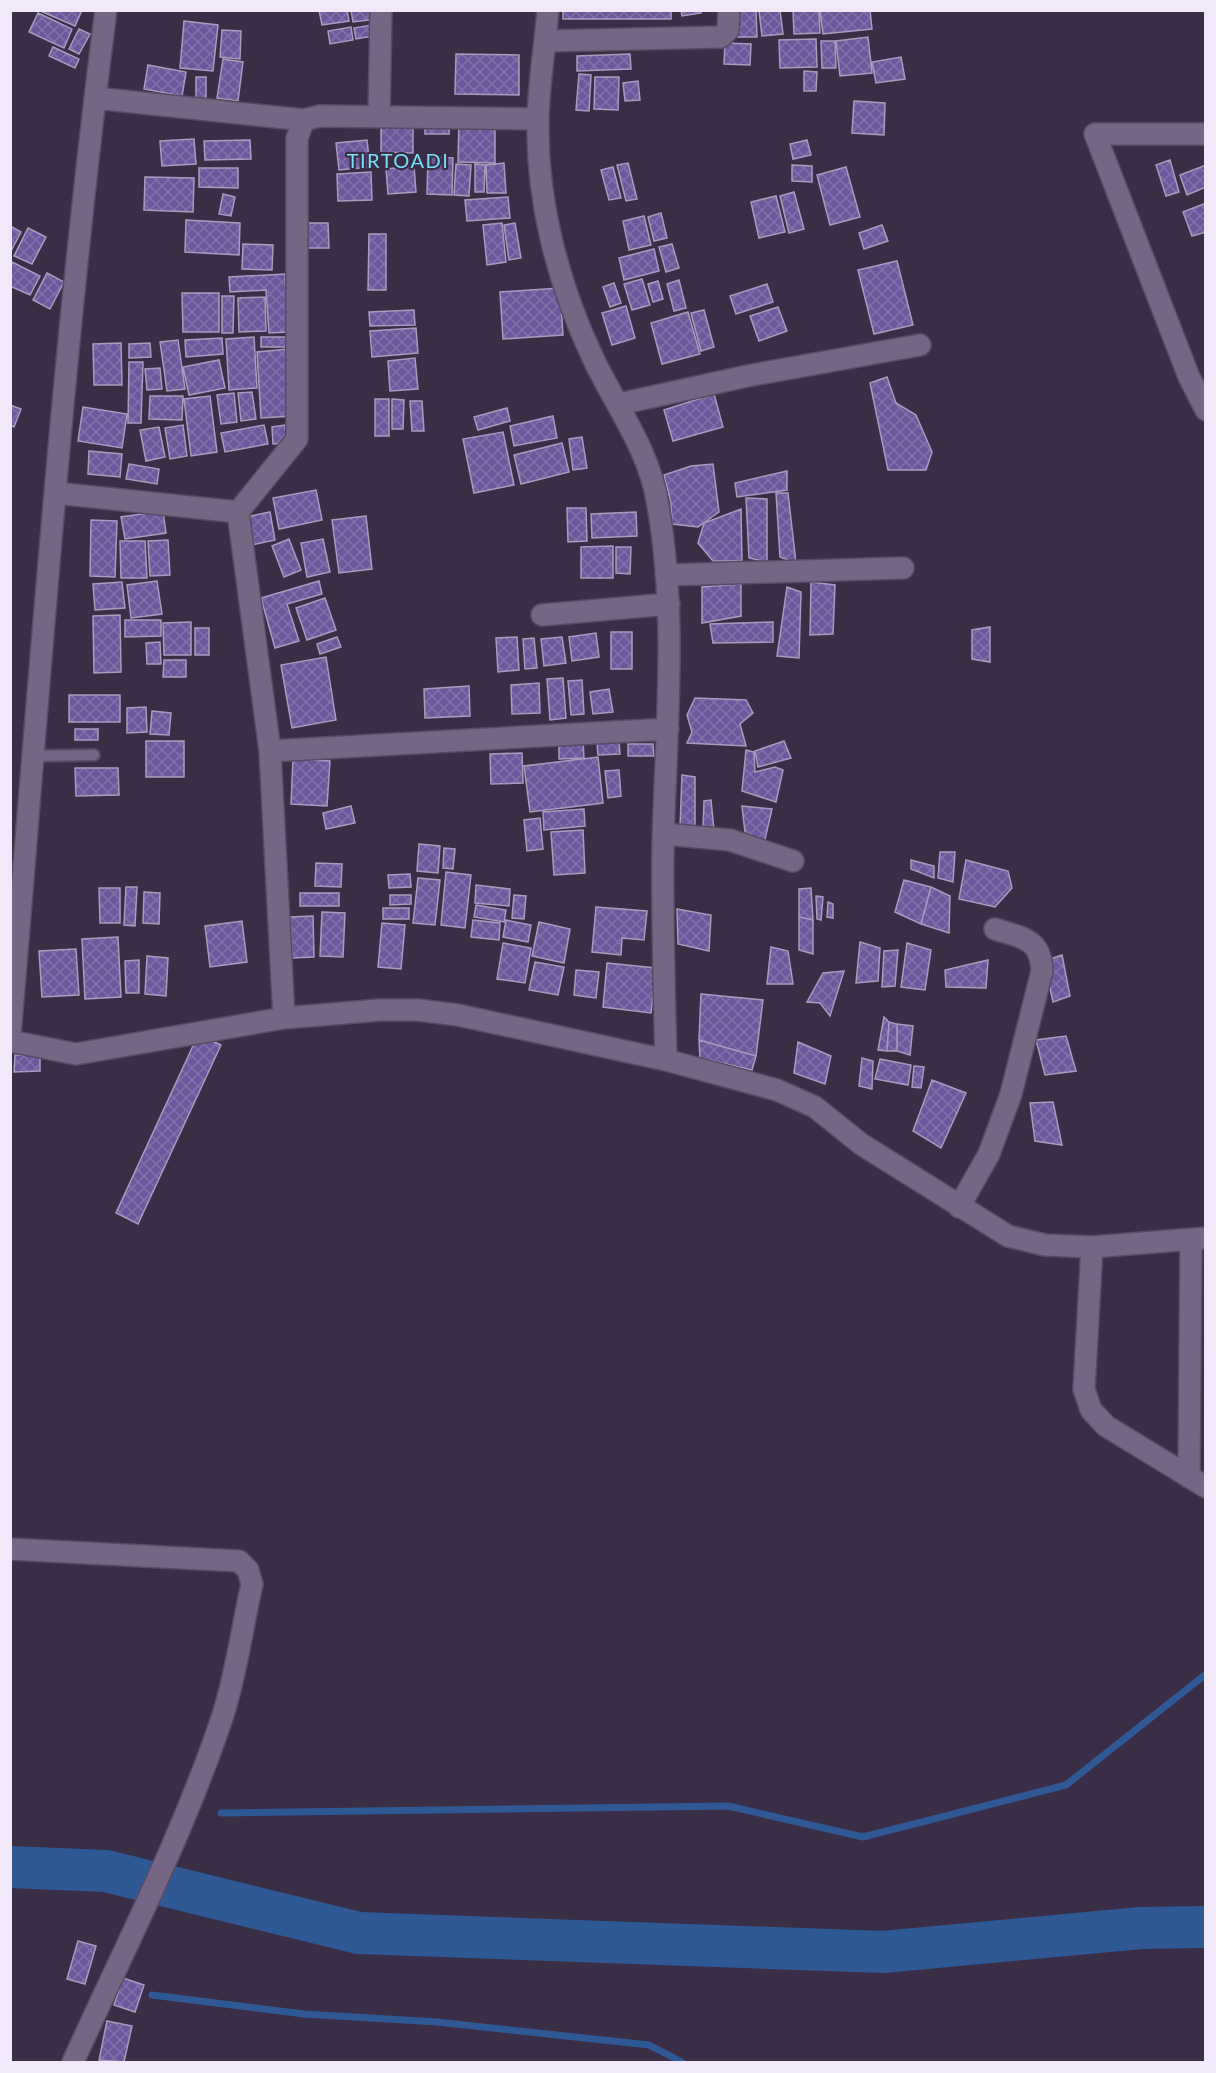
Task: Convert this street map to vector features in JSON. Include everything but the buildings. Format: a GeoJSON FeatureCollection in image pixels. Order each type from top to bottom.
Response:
{"type":"FeatureCollection","features":[{"type":"Feature","properties":{"kind":"street"},"geometry":{"type":"LineString","coordinates":[[10,1035],[55,493],[94,98],[106,10]]}},
{"type":"Feature","properties":{"kind":"street"},"geometry":{"type":"LineString","coordinates":[[379,116],[381,10]]}},
{"type":"Feature","properties":{"kind":"street"},"geometry":{"type":"LineString","coordinates":[[548,10],[538,119],[542,182],[552,244],[593,359],[619,404],[647,465],[657,498],[666,575],[669,604],[664,834],[666,1060]]}},
{"type":"Feature","properties":{"kind":"street"},"geometry":{"type":"LineString","coordinates":[[545,40],[721,37],[728,30],[729,10]]}},
{"type":"Feature","properties":{"kind":"street"},"geometry":{"type":"LineString","coordinates":[[94,98],[304,120],[320,116],[538,119]]}},
{"type":"Feature","properties":{"kind":"street"},"geometry":{"type":"LineString","coordinates":[[284,1017],[270,752],[238,512],[297,439],[297,138],[304,120]]}},
{"type":"Feature","properties":{"kind":"street"},"geometry":{"type":"LineString","coordinates":[[1206,134],[1095,134],[1189,376],[1206,410]]}},
{"type":"Feature","properties":{"kind":"street"},"geometry":{"type":"LineString","coordinates":[[619,404],[752,375],[920,345]]}},
{"type":"Feature","properties":{"kind":"street"},"geometry":{"type":"LineString","coordinates":[[55,493],[238,512]]}},
{"type":"Feature","properties":{"kind":"street"},"geometry":{"type":"LineString","coordinates":[[666,575],[903,568]]}},
{"type":"Feature","properties":{"kind":"street"},"geometry":{"type":"LineString","coordinates":[[542,615],[669,604]]}},
{"type":"Feature","properties":{"kind":"street"},"geometry":{"type":"LineString","coordinates":[[270,752],[668,729]]}},
{"type":"Feature","properties":{"kind":"street"},"geometry":{"type":"LineString","coordinates":[[664,834],[730,840],[793,861]]}},
{"type":"Feature","properties":{"kind":"street"},"geometry":{"type":"LineString","coordinates":[[959,1207],[988,1154],[1011,1094],[1042,971],[1040,952],[1032,942],[996,929]]}},
{"type":"Feature","properties":{"kind":"street"},"geometry":{"type":"LineString","coordinates":[[10,1041],[76,1054],[284,1017],[380,1010],[418,1010],[458,1015],[666,1060],[777,1090],[815,1107],[861,1144],[1008,1236],[1045,1245],[1092,1247],[1198,1239],[1197,1482]]}},
{"type":"Feature","properties":{"kind":"street"},"geometry":{"type":"LineString","coordinates":[[1092,1247],[1084,1389],[1091,1410],[1106,1426],[1197,1482]]}},
{"type":"Feature","properties":{"kind":"street"},"geometry":{"type":"LineString","coordinates":[[10,1549],[239,1561],[248,1570],[252,1584],[223,1716],[175,1844],[142,1909],[74,2062]]}},
{"type":"Feature","properties":{"kind":"lane"},"geometry":{"type":"LineString","coordinates":[[33,756],[94,755]]}},
{"type":"Feature","properties":{"kind":"waterway"},"geometry":{"type":"LineString","coordinates":[[221,1813],[728,1806],[863,1837],[1066,1785],[1206,1674]]}},
{"type":"Feature","properties":{"kind":"waterway"},"geometry":{"type":"LineString","coordinates":[[10,1867],[106,1871],[359,1933],[883,1952],[1141,1928],[1206,1927]]}},
{"type":"Feature","properties":{"kind":"waterway"},"geometry":{"type":"LineString","coordinates":[[152,1995],[304,2014],[437,2022],[649,2045],[682,2062]]}},
{"type":"Feature","properties":{"kind":"district","name":"TIRTOADI"},"geometry":{"type":"Point","coordinates":[398,160]}}]}
